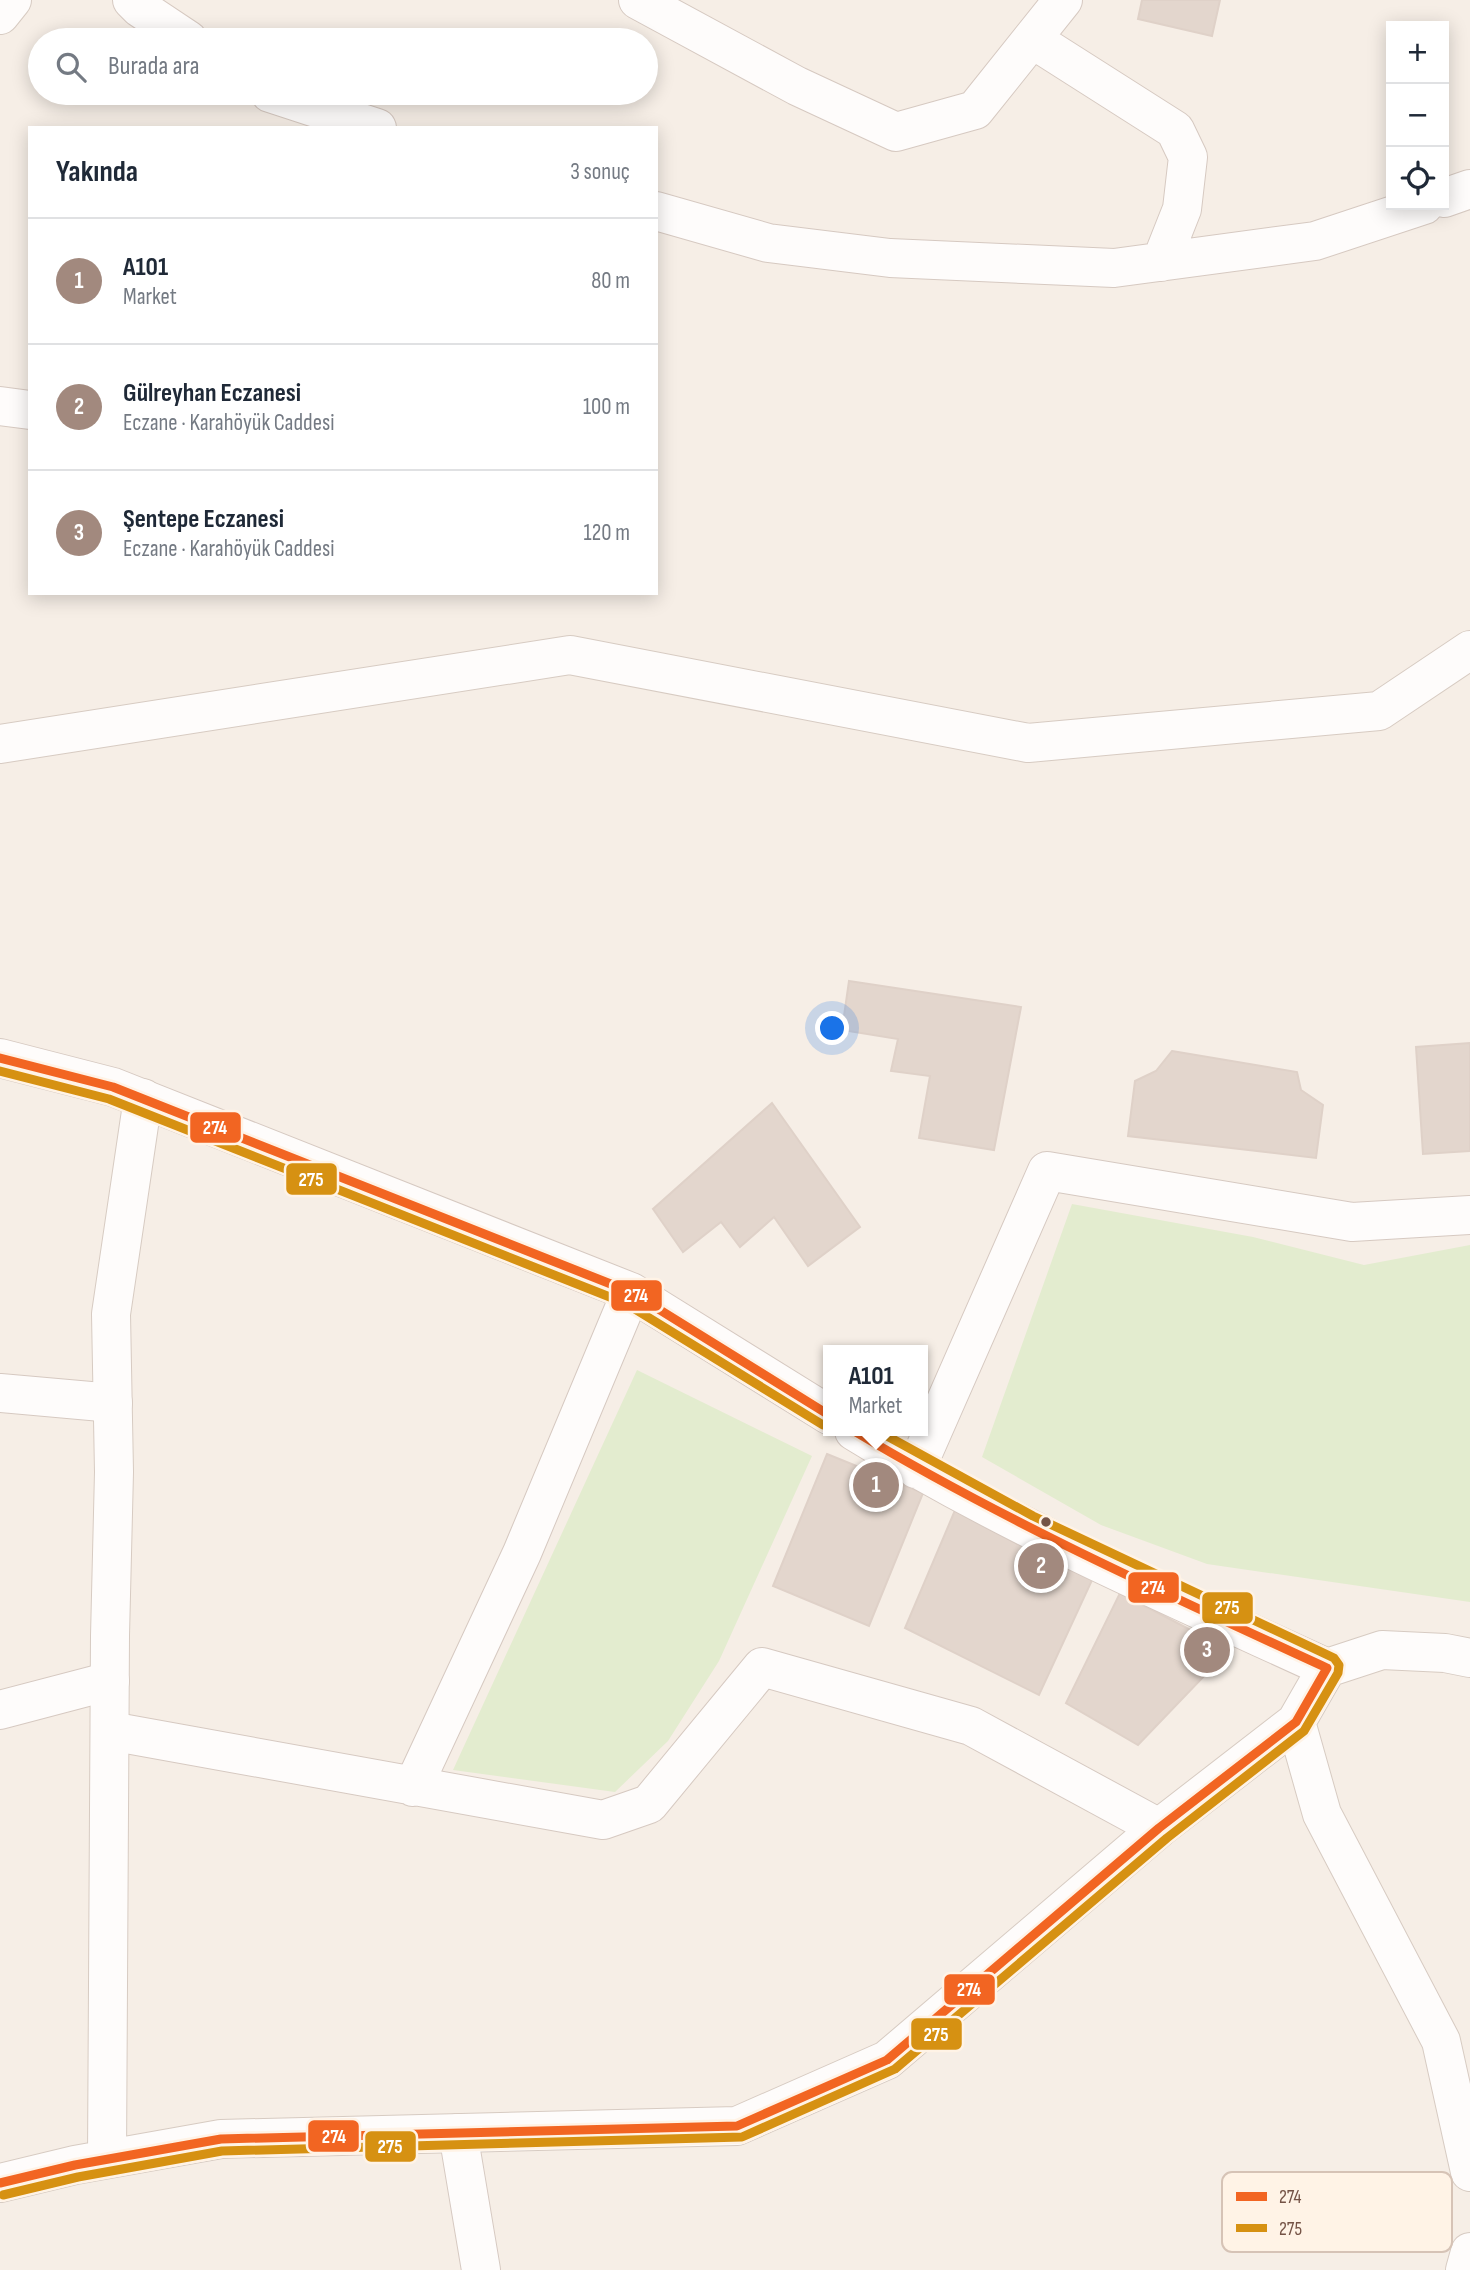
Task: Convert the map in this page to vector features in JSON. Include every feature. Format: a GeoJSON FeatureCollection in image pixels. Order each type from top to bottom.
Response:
{"type":"FeatureCollection","features":[{"type":"Feature","properties":{"kind":"street"},"geometry":{"type":"LineString","coordinates":[[0,15],[12,0]]}},
{"type":"Feature","properties":{"kind":"street"},"geometry":{"type":"LineString","coordinates":[[132,0],[170,28]]}},
{"type":"Feature","properties":{"kind":"street"},"geometry":{"type":"LineString","coordinates":[[638,0],[797,86],[896,132],[975,110],[1063,0]]}},
{"type":"Feature","properties":{"kind":"street"},"geometry":{"type":"LineString","coordinates":[[1032,39],[1175,130],[1188,157],[1182,209],[1161,262]]}},
{"type":"Feature","properties":{"kind":"street"},"geometry":{"type":"LineString","coordinates":[[307,105],[371,126]]}},
{"type":"Feature","properties":{"kind":"street"},"geometry":{"type":"LineString","coordinates":[[1449,196],[1470,189]]}},
{"type":"Feature","properties":{"kind":"street"},"geometry":{"type":"LineString","coordinates":[[658,212],[768,243],[890,258],[1114,268],[1315,241],[1408,210]]}},
{"type":"Feature","properties":{"kind":"street"},"geometry":{"type":"LineString","coordinates":[[0,407],[28,410]]}},
{"type":"Feature","properties":{"kind":"street"},"geometry":{"type":"LineString","coordinates":[[0,744],[570,655],[1028,743],[1379,711],[1470,650]]}},
{"type":"Feature","properties":{"kind":"street"},"geometry":{"type":"LineString","coordinates":[[0,1058],[113,1087],[143,1098],[631,1292],[823,1411]]}},
{"type":"Feature","properties":{"kind":"street"},"geometry":{"type":"LineString","coordinates":[[107,2159],[113,1403],[111,1314],[143,1098]]}},
{"type":"Feature","properties":{"kind":"street"},"geometry":{"type":"LineString","coordinates":[[916,1469],[1047,1171],[1352,1222],[1470,1215]]}},
{"type":"Feature","properties":{"kind":"street"},"geometry":{"type":"LineString","coordinates":[[413,1787],[522,1553],[631,1292]]}},
{"type":"Feature","properties":{"kind":"street"},"geometry":{"type":"LineString","coordinates":[[0,1393],[113,1403]]}},
{"type":"Feature","properties":{"kind":"street"},"geometry":{"type":"LineString","coordinates":[[862,1436],[916,1469],[1098,1563],[1326,1668],[1382,1650],[1446,1653],[1470,1658]]}},
{"type":"Feature","properties":{"kind":"street"},"geometry":{"type":"LineString","coordinates":[[110,1731],[603,1820],[649,1804],[762,1667],[971,1726],[1159,1828]]}},
{"type":"Feature","properties":{"kind":"street"},"geometry":{"type":"LineString","coordinates":[[0,2183],[107,2159],[221,2139],[737,2126],[887,2060],[1159,1828],[1296,1722],[1326,1668]]}},
{"type":"Feature","properties":{"kind":"street"},"geometry":{"type":"LineString","coordinates":[[0,1710],[110,1681]]}},
{"type":"Feature","properties":{"kind":"street"},"geometry":{"type":"LineString","coordinates":[[1296,1722],[1322,1814],[1441,2041],[1470,2172]]}},
{"type":"Feature","properties":{"kind":"street"},"geometry":{"type":"LineString","coordinates":[[458,2133],[481,2270]]}},
{"type":"Feature","properties":{"kind":"street"},"geometry":{"type":"LineString","coordinates":[[1465,2270],[1470,2252]]}},
{"type":"Feature","properties":{"kind":"green space"},"geometry":{"type":"Polygon","coordinates":[[[1072,1204],[1253,1237],[1364,1265],[1470,1245],[1470,1602],[1207,1564],[1101,1525],[982,1457],[1072,1204]]]}},
{"type":"Feature","properties":{"kind":"green space"},"geometry":{"type":"Polygon","coordinates":[[[637,1370],[812,1456],[719,1661],[668,1741],[615,1792],[453,1770],[637,1370]]]}},
{"type":"Feature","properties":{"kind":"building"},"geometry":{"type":"Polygon","coordinates":[[[1142,0],[1220,0],[1212,36],[1138,19],[1142,0]]]}},
{"type":"Feature","properties":{"kind":"building"},"geometry":{"type":"Polygon","coordinates":[[[849,981],[1021,1007],[994,1150],[919,1138],[930,1076],[891,1071],[898,1039],[842,1030],[849,981]]]}},
{"type":"Feature","properties":{"kind":"building"},"geometry":{"type":"Polygon","coordinates":[[[1470,1043],[1470,1151],[1423,1154],[1416,1047],[1470,1043]]]}},
{"type":"Feature","properties":{"kind":"building"},"geometry":{"type":"Polygon","coordinates":[[[1172,1051],[1297,1072],[1301,1090],[1323,1105],[1316,1158],[1128,1136],[1135,1081],[1156,1071],[1172,1051]]]}},
{"type":"Feature","properties":{"kind":"building"},"geometry":{"type":"Polygon","coordinates":[[[772,1103],[860,1227],[808,1266],[774,1217],[740,1247],[721,1222],[683,1252],[653,1209],[772,1103]]]}},
{"type":"Feature","properties":{"kind":"building"},"geometry":{"type":"Polygon","coordinates":[[[827,1454],[923,1493],[869,1626],[773,1586],[827,1454]]]}},
{"type":"Feature","properties":{"kind":"building"},"geometry":{"type":"Polygon","coordinates":[[[956,1508],[1093,1578],[1039,1695],[905,1628],[956,1508]]]}},
{"type":"Feature","properties":{"kind":"building"},"geometry":{"type":"Polygon","coordinates":[[[1120,1593],[1229,1650],[1138,1745],[1066,1703],[1120,1593]]]}},
{"type":"Feature","properties":{"kind":"transit line","name":"274"},"geometry":{"type":"LineString","coordinates":[[0,1058],[113,1087],[631,1292],[823,1411]]}},
{"type":"Feature","properties":{"kind":"transit line","name":"275"},"geometry":{"type":"LineString","coordinates":[[0,1071],[109,1099],[625,1303],[823,1425]]}},
{"type":"Feature","properties":{"kind":"transit line","name":"274"},"geometry":{"type":"LineString","coordinates":[[0,2183],[75,2165],[221,2139],[737,2126],[887,2060],[1159,1828],[1296,1722],[1327,1668],[1028,1526],[863,1436]]}},
{"type":"Feature","properties":{"kind":"transit line","name":"275"},"geometry":{"type":"LineString","coordinates":[[3,2195],[78,2177],[222,2151],[742,2137],[895,2069],[1167,1838],[1304,1731],[1338,1673],[1339,1665],[1334,1658],[1033,1516],[887,1436]]}},
{"type":"Feature","properties":{"kind":"place","name":"A101"},"geometry":{"type":"Point","coordinates":[876,1485]}},
{"type":"Feature","properties":{"kind":"place","name":"Gülreyhan Eczanesi"},"geometry":{"type":"Point","coordinates":[1041,1566]}},
{"type":"Feature","properties":{"kind":"place","name":"Şentepe Eczanesi"},"geometry":{"type":"Point","coordinates":[1207,1650]}}]}
